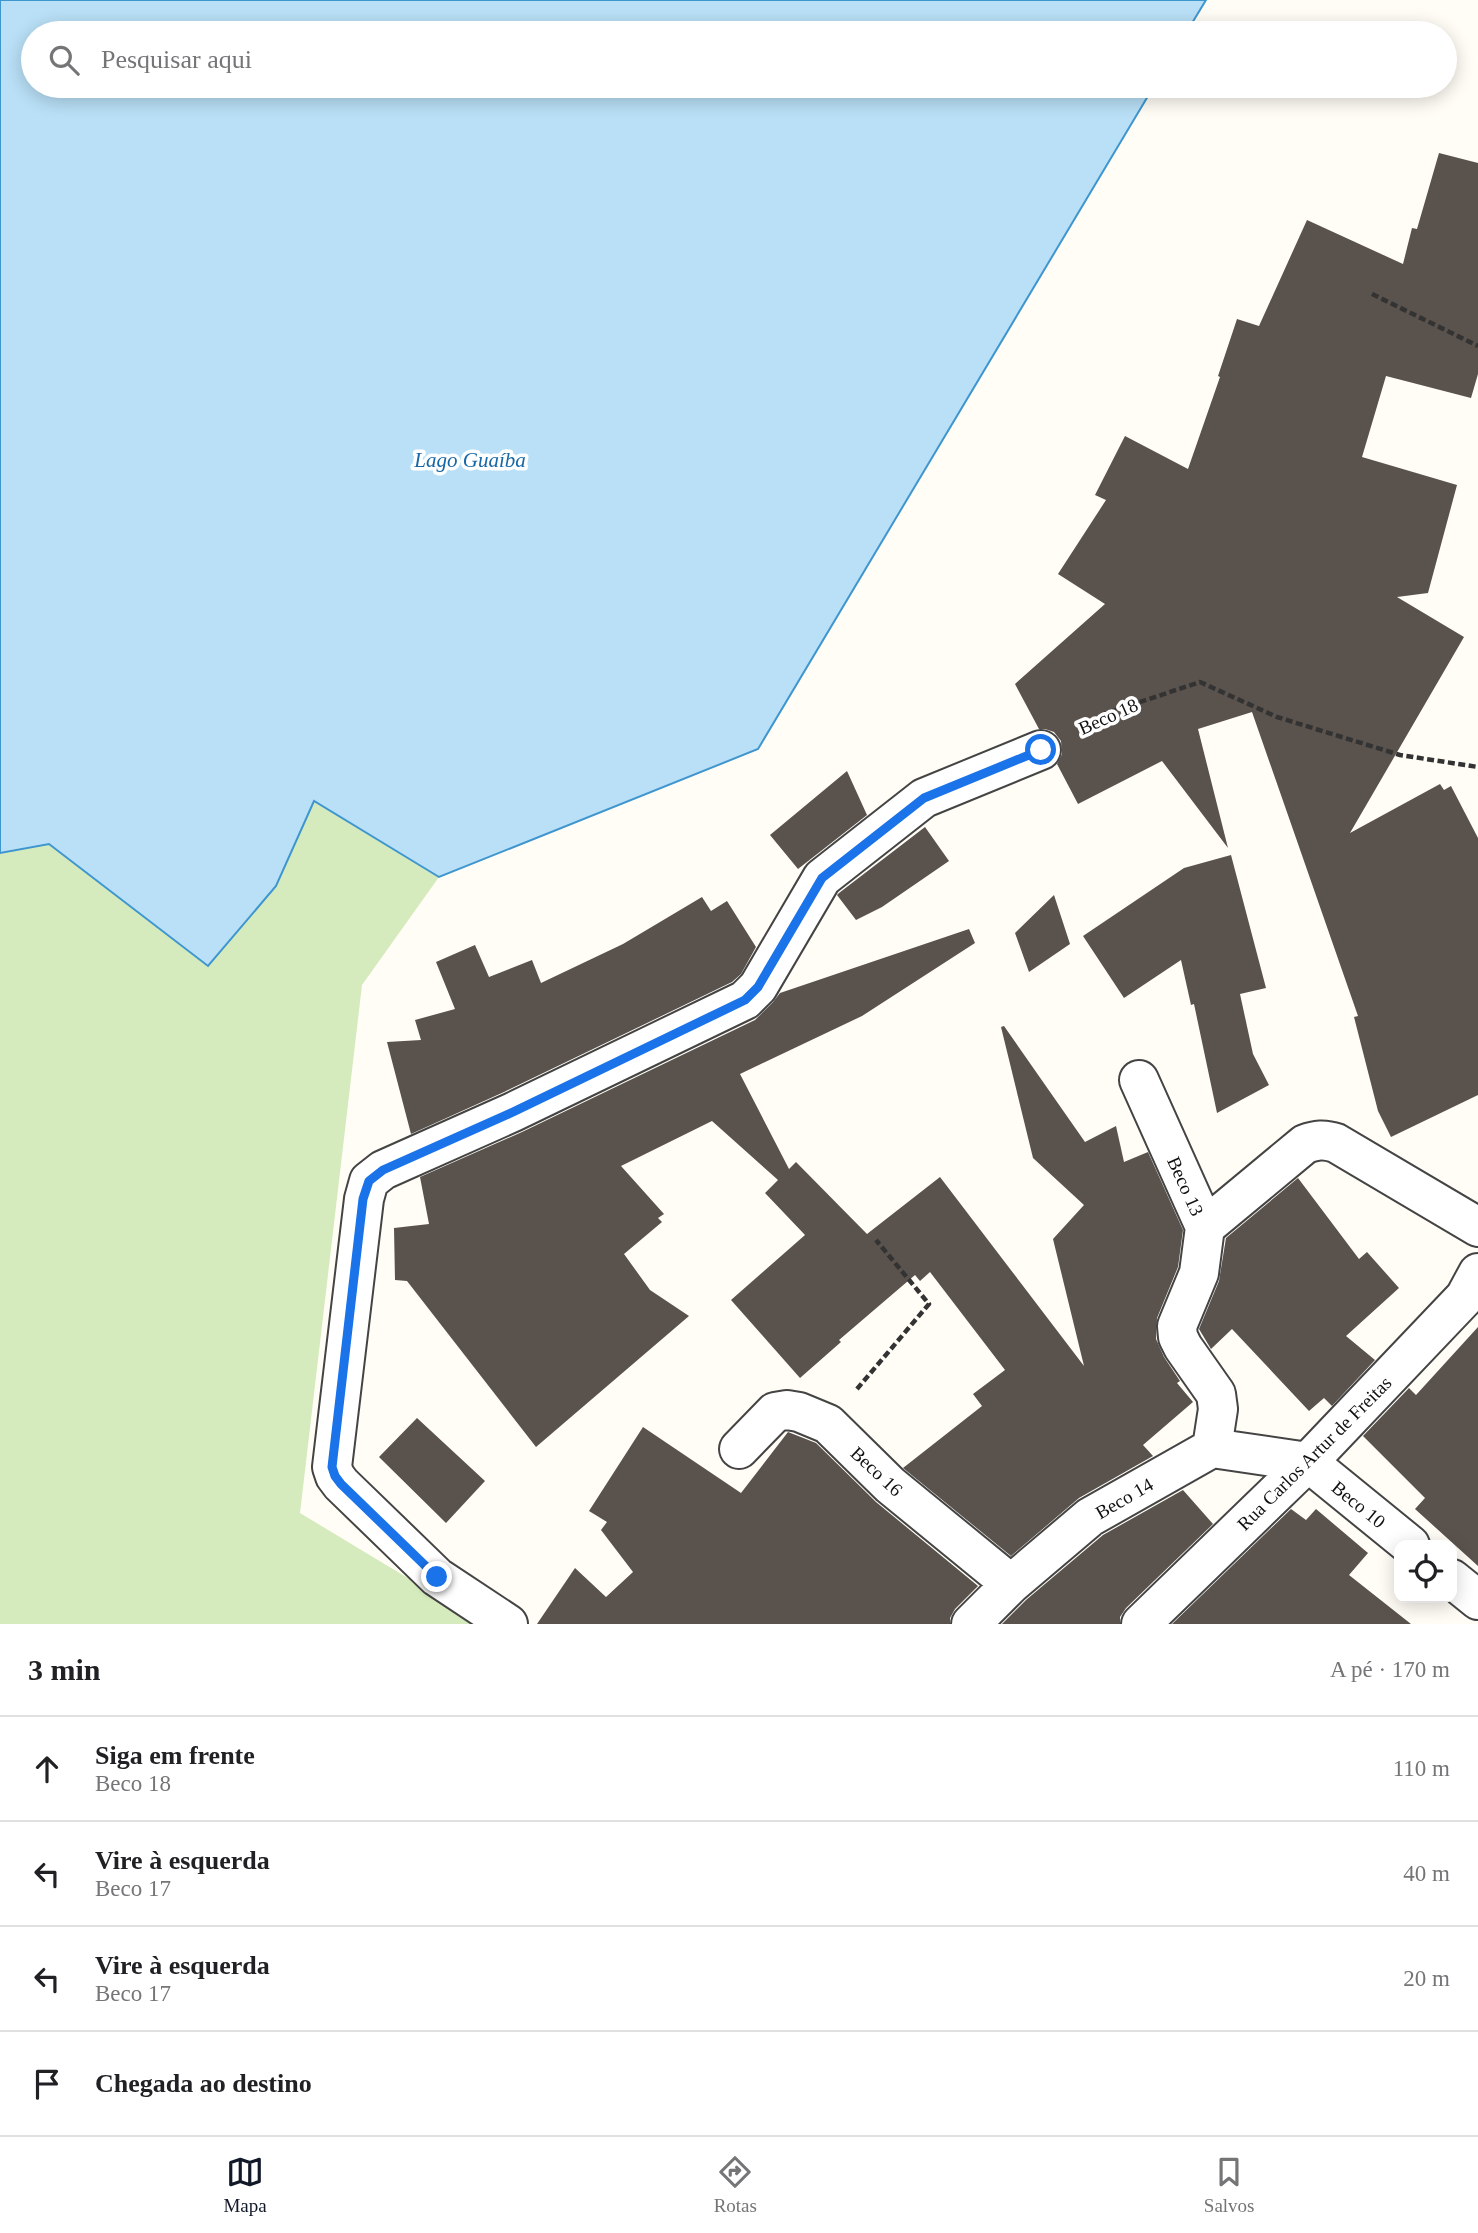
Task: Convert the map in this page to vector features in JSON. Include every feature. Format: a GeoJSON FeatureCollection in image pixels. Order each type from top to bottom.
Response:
{"type":"FeatureCollection","features":[{"type":"Feature","properties":{"kind":"street"},"geometry":{"type":"LineString","coordinates":[[508,1624],[437,1577],[341,1484],[332,1467],[363,1199],[369,1181],[383,1170],[513,1112],[745,1000],[758,987],[822,878],[924,798],[1041,750]]}},
{"type":"Feature","properties":{"kind":"street","name":"Beco 13"},"geometry":{"type":"LineString","coordinates":[[1139,1080],[1205,1227],[1199,1273],[1177,1326],[1183,1347],[1216,1394],[1218,1409],[1212,1448]]}},
{"type":"Feature","properties":{"kind":"street"},"geometry":{"type":"LineString","coordinates":[[1205,1227],[1305,1144],[1326,1140],[1336,1143],[1478,1227]]}},
{"type":"Feature","properties":{"kind":"street","name":"Rua Carlos Artur de Freitas"},"geometry":{"type":"LineString","coordinates":[[1141,1624],[1308,1462],[1465,1297],[1478,1273]]}},
{"type":"Feature","properties":{"kind":"street","name":"Beco 16"},"geometry":{"type":"LineString","coordinates":[[738,1449],[775,1412],[799,1412],[828,1424],[890,1485],[1011,1584]]}},
{"type":"Feature","properties":{"kind":"street"},"geometry":{"type":"LineString","coordinates":[[1212,1448],[1308,1462]]}},
{"type":"Feature","properties":{"kind":"street","name":"Beco 14"},"geometry":{"type":"LineString","coordinates":[[971,1624],[1011,1584],[1090,1517],[1212,1448]]}},
{"type":"Feature","properties":{"kind":"street","name":"Beco 10"},"geometry":{"type":"LineString","coordinates":[[1308,1462],[1404,1540]]}},
{"type":"Feature","properties":{"kind":"street"},"geometry":{"type":"LineString","coordinates":[[1457,1583],[1478,1600]]}},
{"type":"Feature","properties":{"kind":"path"},"geometry":{"type":"LineString","coordinates":[[1372,294],[1478,346]]}},
{"type":"Feature","properties":{"kind":"path","name":"Beco 18"},"geometry":{"type":"LineString","coordinates":[[1041,750],[1104,714],[1200,682],[1277,717],[1400,755],[1478,767]]}},
{"type":"Feature","properties":{"kind":"path"},"geometry":{"type":"LineString","coordinates":[[828,1424],[929,1304],[876,1240]]}},
{"type":"Feature","properties":{"kind":"green space"},"geometry":{"type":"Polygon","coordinates":[[[314,801],[439,877],[362,985],[300,1513],[484,1624],[0,1624],[0,853],[49,844],[208,965],[276,886],[314,801]]]}},
{"type":"Feature","properties":{"kind":"water","name":"Lago Guaíba"},"geometry":{"type":"Polygon","coordinates":[[[0,0],[1206,0],[1193,21],[21,21],[21,98],[1147,98],[758,749],[439,877],[314,801],[276,886],[208,966],[49,844],[0,853],[0,0]]]}},
{"type":"Feature","properties":{"kind":"building"},"geometry":{"type":"Polygon","coordinates":[[[1439,153],[1478,163],[1478,374],[1471,398],[1386,376],[1362,457],[1457,485],[1428,593],[1397,597],[1464,637],[1350,833],[1440,784],[1444,790],[1451,786],[1478,838],[1478,1095],[1391,1137],[1378,1111],[1354,1017],[1358,1016],[1252,712],[1198,729],[1228,848],[1162,761],[1078,804],[1057,764],[1062,754],[1061,741],[1054,732],[1039,729],[1015,684],[1105,604],[1058,574],[1106,500],[1095,495],[1125,436],[1188,469],[1237,319],[1259,326],[1307,220],[1403,264],[1412,228],[1417,229],[1439,153]]]}},
{"type":"Feature","properties":{"kind":"building"},"geometry":{"type":"Polygon","coordinates":[[[847,771],[867,815],[798,869],[770,835],[847,771]]]}},
{"type":"Feature","properties":{"kind":"building"},"geometry":{"type":"Polygon","coordinates":[[[925,827],[949,861],[882,907],[856,920],[837,895],[925,827]]]}},
{"type":"Feature","properties":{"kind":"building"},"geometry":{"type":"Polygon","coordinates":[[[1231,855],[1266,988],[1240,994],[1253,1054],[1269,1085],[1217,1113],[1194,1004],[1191,1005],[1181,960],[1124,998],[1083,936],[1184,868],[1231,855]]]}},
{"type":"Feature","properties":{"kind":"building"},"geometry":{"type":"Polygon","coordinates":[[[1054,895],[1070,944],[1029,972],[1015,933],[1054,895]]]}},
{"type":"Feature","properties":{"kind":"building"},"geometry":{"type":"Polygon","coordinates":[[[702,897],[711,911],[727,901],[756,947],[741,974],[732,982],[411,1134],[387,1042],[421,1040],[415,1020],[455,1009],[436,962],[475,945],[489,977],[532,960],[541,983],[623,944],[702,897]]]}},
{"type":"Feature","properties":{"kind":"building"},"geometry":{"type":"Polygon","coordinates":[[[969,929],[975,943],[862,1016],[740,1074],[789,1169],[796,1162],[867,1234],[940,1177],[1084,1366],[1053,1239],[1084,1205],[1033,1158],[1001,1027],[1004,1026],[1085,1142],[1116,1126],[1124,1162],[1148,1152],[1183,1230],[1178,1267],[1157,1318],[1156,1339],[1180,1381],[1177,1383],[1193,1402],[1143,1445],[1153,1456],[1079,1498],[1011,1556],[903,1468],[982,1406],[973,1394],[1005,1370],[930,1272],[920,1281],[915,1275],[839,1340],[841,1342],[800,1378],[731,1300],[805,1235],[765,1193],[778,1180],[712,1121],[621,1166],[664,1214],[658,1218],[662,1222],[624,1254],[650,1290],[689,1316],[536,1447],[407,1281],[395,1280],[394,1228],[429,1224],[420,1177],[522,1132],[755,1020],[780,993],[969,929]]]}},
{"type":"Feature","properties":{"kind":"building"},"geometry":{"type":"Polygon","coordinates":[[[1298,1178],[1359,1259],[1367,1252],[1399,1288],[1346,1336],[1375,1360],[1332,1406],[1324,1398],[1309,1411],[1232,1329],[1211,1349],[1199,1329],[1219,1281],[1226,1238],[1298,1178]]]}},
{"type":"Feature","properties":{"kind":"building"},"geometry":{"type":"Polygon","coordinates":[[[1478,1327],[1478,1566],[1457,1547],[1457,1540],[1449,1540],[1415,1509],[1425,1498],[1363,1436],[1409,1388],[1416,1395],[1478,1327]]]}},
{"type":"Feature","properties":{"kind":"building"},"geometry":{"type":"Polygon","coordinates":[[[417,1418],[485,1481],[446,1523],[379,1457],[417,1418]]]}},
{"type":"Feature","properties":{"kind":"building"},"geometry":{"type":"Polygon","coordinates":[[[643,1427],[741,1493],[788,1432],[816,1443],[876,1502],[978,1586],[955,1609],[950,1624],[537,1624],[575,1568],[606,1597],[633,1572],[601,1530],[607,1522],[589,1511],[643,1427]]]}},
{"type":"Feature","properties":{"kind":"building"},"geometry":{"type":"Polygon","coordinates":[[[1183,1490],[1213,1524],[1126,1608],[1120,1617],[1120,1624],[1002,1624],[1026,1600],[1103,1535],[1183,1490]]]}},
{"type":"Feature","properties":{"kind":"building"},"geometry":{"type":"Polygon","coordinates":[[[1291,1509],[1306,1520],[1316,1509],[1368,1553],[1349,1575],[1411,1624],[1172,1624],[1291,1509]]]}},
{"type":"Feature","properties":{"kind":"route"},"geometry":{"type":"LineString","coordinates":[[437,1577],[341,1484],[332,1467],[363,1199],[369,1181],[383,1170],[513,1112],[745,1000],[758,987],[822,878],[924,798],[1041,750]]}}]}
